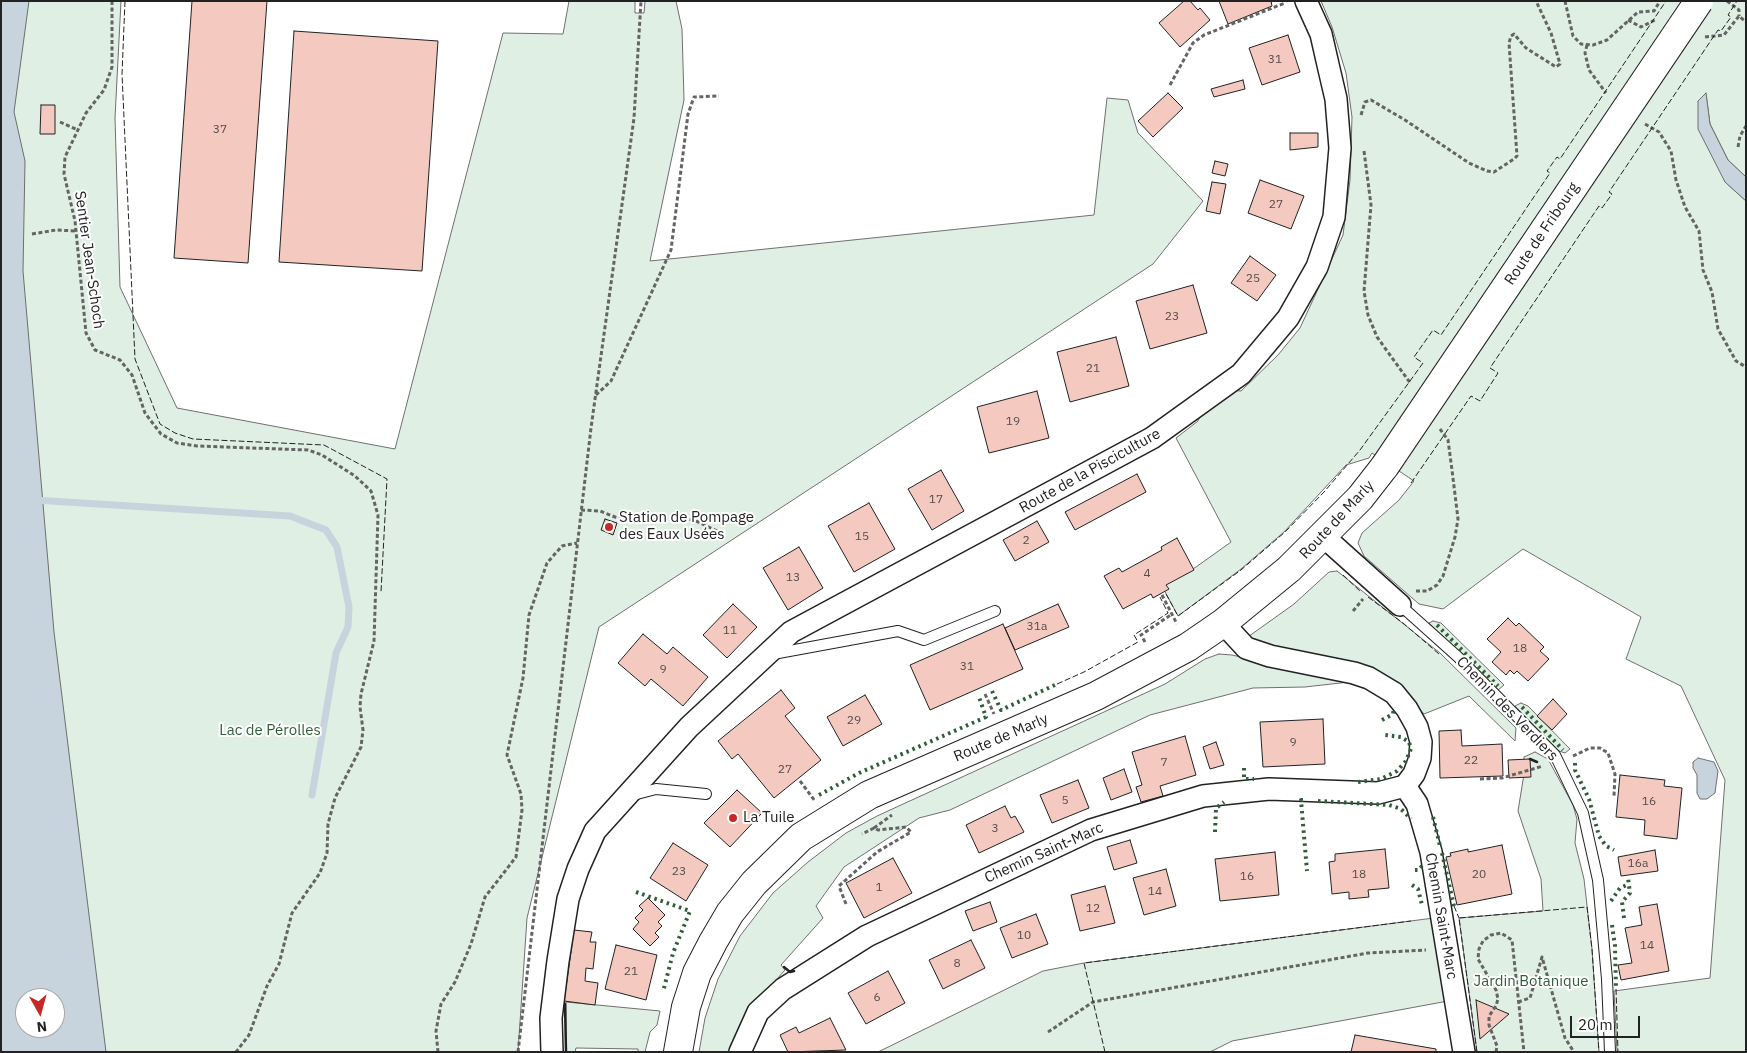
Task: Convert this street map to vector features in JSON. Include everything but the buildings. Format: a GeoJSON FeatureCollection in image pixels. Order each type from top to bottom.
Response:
{"type":"FeatureCollection","features":[{"type":"Feature","properties":{"kind":"main road","name":"Route de Fribourg"},"geometry":{"type":"LineString","coordinates":[[1385,466],[1699,1]]}},
{"type":"Feature","properties":{"kind":"main road","name":"Route de Marly"},"geometry":{"type":"LineString","coordinates":[[678,1052],[686,1007],[697,973],[712,942],[730,913],[754,882],[801,837],[869,795],[1096,696],[1188,647],[1223,623],[1289,569],[1360,498],[1385,466]]}},
{"type":"Feature","properties":{"kind":"street","name":"Route de la Pisciculture"},"geometry":{"type":"LineString","coordinates":[[552,1052],[551,1018],[568,899],[578,869],[595,831],[689,727],[791,632],[1152,438],[1241,374],[1288,318],[1317,267],[1334,216],[1340,148],[1336,98],[1321,34],[1306,1]]}},
{"type":"Feature","properties":{"kind":"street","name":"Chemin des Verdiers"},"geometry":{"type":"LineString","coordinates":[[1323,536],[1400,605]]}},
{"type":"Feature","properties":{"kind":"street"},"geometry":{"type":"LineString","coordinates":[[1223,623],[1246,648],[1270,656],[1354,673],[1369,678],[1394,693],[1407,709],[1417,727],[1421,742],[1420,758],[1414,774],[1405,786]]}},
{"type":"Feature","properties":{"kind":"street","name":"Chemin Saint-Marc"},"geometry":{"type":"LineString","coordinates":[[740,1052],[758,1012],[792,984],[867,936],[1091,830],[1203,796],[1236,791],[1269,789],[1378,793],[1405,786],[1417,804],[1431,852],[1464,1052]]}},
{"type":"Feature","properties":{"kind":"lane","name":"Chemin des Verdiers"},"geometry":{"type":"LineString","coordinates":[[1400,605],[1458,657],[1555,756],[1561,766],[1583,813],[1598,880],[1607,979],[1610,1052]]}},
{"type":"Feature","properties":{"kind":"lane"},"geometry":{"type":"LineString","coordinates":[[764,656],[898,631],[924,640],[995,611]]}},
{"type":"Feature","properties":{"kind":"lane"},"geometry":{"type":"LineString","coordinates":[[626,797],[656,789],[706,794]]}},
{"type":"Feature","properties":{"kind":"path","name":"Sentier Jean-Schoch"},"geometry":{"type":"LineString","coordinates":[[112,1],[112,67],[104,90],[86,113],[65,157],[64,174],[76,231],[86,333],[95,350],[120,360],[132,374],[144,413],[161,434],[176,443],[198,446],[308,450],[322,455],[355,476],[371,491],[378,514],[374,641],[361,694],[360,707],[363,730],[361,747],[335,798],[328,824],[327,853],[320,872],[292,913],[279,964],[267,986],[249,1035],[236,1052]]}},
{"type":"Feature","properties":{"kind":"path"},"geometry":{"type":"LineString","coordinates":[[518,1052],[581,510],[634,118],[641,1]]}},
{"type":"Feature","properties":{"kind":"path"},"geometry":{"type":"LineString","coordinates":[[1361,116],[1365,102],[1371,100],[1405,120],[1469,163],[1487,171],[1494,172],[1514,159],[1517,156],[1509,44],[1511,36],[1514,34],[1526,48],[1556,67],[1560,64],[1551,33],[1536,1]]}},
{"type":"Feature","properties":{"kind":"path"},"geometry":{"type":"LineString","coordinates":[[1565,1],[1573,36],[1581,44],[1587,45],[1606,40],[1638,12],[1654,11],[1660,1]]}},
{"type":"Feature","properties":{"kind":"path"},"geometry":{"type":"LineString","coordinates":[[1727,1],[1739,10],[1739,16]]}},
{"type":"Feature","properties":{"kind":"path"},"geometry":{"type":"LineString","coordinates":[[1170,85],[1193,43],[1204,35],[1282,4]]}},
{"type":"Feature","properties":{"kind":"path"},"geometry":{"type":"LineString","coordinates":[[1587,45],[1585,53],[1589,70],[1609,99]]}},
{"type":"Feature","properties":{"kind":"path"},"geometry":{"type":"LineString","coordinates":[[596,395],[611,381],[671,250],[688,114],[694,97],[719,96]]}},
{"type":"Feature","properties":{"kind":"path"},"geometry":{"type":"LineString","coordinates":[[1637,119],[1659,132],[1672,151],[1676,180],[1685,207],[1699,231],[1703,270],[1712,292],[1718,330],[1736,361],[1746,367]]}},
{"type":"Feature","properties":{"kind":"path"},"geometry":{"type":"LineString","coordinates":[[60,122],[78,130]]}},
{"type":"Feature","properties":{"kind":"path"},"geometry":{"type":"LineString","coordinates":[[1738,147],[1740,136],[1746,126]]}},
{"type":"Feature","properties":{"kind":"path"},"geometry":{"type":"LineString","coordinates":[[1362,145],[1370,187],[1371,204],[1364,291],[1368,315],[1377,337],[1416,391]]}},
{"type":"Feature","properties":{"kind":"path"},"geometry":{"type":"LineString","coordinates":[[32,234],[56,230],[76,231]]}},
{"type":"Feature","properties":{"kind":"path"},"geometry":{"type":"LineString","coordinates":[[1427,591],[1437,585],[1444,576],[1458,519],[1448,440],[1437,424]]}},
{"type":"Feature","properties":{"kind":"path"},"geometry":{"type":"LineString","coordinates":[[581,510],[600,511],[620,519],[679,518],[694,520],[717,531]]}},
{"type":"Feature","properties":{"kind":"path"},"geometry":{"type":"LineString","coordinates":[[438,1052],[436,1031],[441,1004],[455,982],[471,944],[485,897],[516,857],[522,810],[521,794],[507,755],[523,678],[529,615],[546,563],[562,546],[577,543]]}},
{"type":"Feature","properties":{"kind":"path"},"geometry":{"type":"LineString","coordinates":[[1162,595],[1177,624]]}},
{"type":"Feature","properties":{"kind":"path"},"geometry":{"type":"LineString","coordinates":[[1143,639],[1140,635],[1172,614]]}},
{"type":"Feature","properties":{"kind":"path"},"geometry":{"type":"LineString","coordinates":[[985,694],[996,719]]}},
{"type":"Feature","properties":{"kind":"path"},"geometry":{"type":"LineString","coordinates":[[1561,766],[1576,753],[1590,748],[1600,748],[1608,753],[1615,774],[1614,796]]}},
{"type":"Feature","properties":{"kind":"path"},"geometry":{"type":"LineString","coordinates":[[1480,779],[1502,778],[1533,770]]}},
{"type":"Feature","properties":{"kind":"path"},"geometry":{"type":"LineString","coordinates":[[800,781],[817,803]]}},
{"type":"Feature","properties":{"kind":"path"},"geometry":{"type":"LineString","coordinates":[[846,904],[839,886],[877,852],[912,832],[906,827],[878,830],[874,828],[862,834]]}},
{"type":"Feature","properties":{"kind":"path"},"geometry":{"type":"LineString","coordinates":[[1496,1052],[1496,1046],[1489,1025],[1489,1016],[1496,1006],[1498,999],[1496,990],[1478,959],[1479,949],[1483,941],[1491,935],[1501,933],[1512,940],[1524,1052]]}},
{"type":"Feature","properties":{"kind":"path"},"geometry":{"type":"LineString","coordinates":[[1048,1032],[1093,1002],[1368,953],[1447,949]]}},
{"type":"Feature","properties":{"kind":"path"},"geometry":{"type":"LineString","coordinates":[[1518,1002],[1530,998],[1541,959],[1543,958],[1565,1038],[1574,1052]]}},
{"type":"Feature","properties":{"kind":"green space","name":"Lac de Pérolles"},"geometry":{"type":"Polygon","coordinates":[[[1,1],[121,1],[115,118],[120,287],[177,408],[395,449],[503,33],[563,34],[569,1],[635,1],[635,13],[644,13],[645,1],[676,1],[682,29],[684,100],[650,261],[1094,215],[1107,98],[1128,100],[1138,133],[1203,201],[1153,264],[599,627],[527,918],[518,1052],[1,1052],[1,1]]]}},
{"type":"Feature","properties":{"kind":"green space"},"geometry":{"type":"Polygon","coordinates":[[[1321,1],[1746,1],[1746,177],[1728,160],[1710,124],[1706,94],[1698,101],[1725,182],[1746,201],[1746,1052],[1617,1052],[1614,991],[1710,978],[1725,780],[1681,686],[1626,659],[1641,617],[1523,549],[1443,609],[1419,604],[1364,556],[1358,543],[1362,533],[1399,500],[1414,481],[1372,453],[1369,458],[1346,465],[1284,532],[1241,569],[1178,616],[1162,586],[1196,567],[1231,542],[1176,438],[1198,421],[1202,411],[1228,390],[1241,391],[1278,355],[1300,328],[1343,235],[1350,180],[1352,117],[1346,73],[1332,27],[1321,1]]]}},
{"type":"Feature","properties":{"kind":"green space"},"geometry":{"type":"Polygon","coordinates":[[[1337,571],[1440,653],[1516,728],[1515,741],[1469,696],[1424,714],[1392,679],[1373,669],[1245,639],[1294,604],[1329,572],[1337,571]]]}},
{"type":"Feature","properties":{"kind":"green space"},"geometry":{"type":"Polygon","coordinates":[[[1433,621],[1441,623],[1504,685],[1498,690],[1429,623],[1433,621]]]}},
{"type":"Feature","properties":{"kind":"green space"},"geometry":{"type":"Polygon","coordinates":[[[1219,654],[1232,655],[1349,682],[1305,687],[1253,688],[1150,715],[950,810],[919,818],[844,867],[816,906],[823,918],[781,965],[785,970],[751,1008],[730,1052],[699,1052],[705,1018],[718,979],[740,936],[773,893],[808,862],[846,833],[877,816],[1165,684],[1205,659],[1219,654]]]}},
{"type":"Feature","properties":{"kind":"green space"},"geometry":{"type":"Polygon","coordinates":[[[1521,703],[1528,706],[1570,749],[1565,753],[1559,751],[1515,706],[1521,703]]]}},
{"type":"Feature","properties":{"kind":"green space","name":"Jardin Botanique"},"geometry":{"type":"Polygon","coordinates":[[[1535,752],[1548,759],[1573,805],[1577,819],[1575,843],[1584,879],[1592,949],[1599,1052],[1477,1052],[1459,918],[1543,911],[1541,879],[1518,811],[1524,774],[1524,757],[1535,752]]]}},
{"type":"Feature","properties":{"kind":"green space"},"geometry":{"type":"Polygon","coordinates":[[[1434,918],[1448,1001],[1232,1041],[1210,1052],[878,1052],[1043,971],[1084,963],[1434,918]]]}},
{"type":"Feature","properties":{"kind":"green space"},"geometry":{"type":"Polygon","coordinates":[[[566,1002],[660,1011],[657,1025],[650,1032],[645,1052],[638,1052],[638,1049],[576,1048],[575,1052],[566,1052],[566,1002]]]}},
{"type":"Feature","properties":{"kind":"shaded area"},"geometry":{"type":"Polygon","coordinates":[[[1,1],[29,1],[14,112],[25,161],[23,271],[54,632],[106,1052],[1,1052],[1,1]]]}},
{"type":"Feature","properties":{"kind":"shaded area"},"geometry":{"type":"Polygon","coordinates":[[[1706,93],[1710,124],[1728,160],[1746,177],[1746,201],[1725,182],[1698,129],[1698,101],[1706,93]]]}},
{"type":"Feature","properties":{"kind":"shaded area"},"geometry":{"type":"Polygon","coordinates":[[[1698,758],[1714,762],[1718,771],[1715,793],[1707,799],[1700,799],[1697,793],[1697,775],[1693,768],[1693,762],[1698,758]]]}},
{"type":"Feature","properties":{"kind":"waterway"},"geometry":{"type":"LineString","coordinates":[[34,500],[290,516],[326,530],[337,547],[349,607],[348,627],[336,653],[312,795]]}},
{"type":"Feature","properties":{"kind":"hedge"},"geometry":{"type":"LineString","coordinates":[[1437,625],[1498,686]]}},
{"type":"Feature","properties":{"kind":"hedge"},"geometry":{"type":"LineString","coordinates":[[992,691],[1001,710],[1057,684]]}},
{"type":"Feature","properties":{"kind":"hedge"},"geometry":{"type":"LineString","coordinates":[[819,795],[859,773],[986,717],[979,697]]}},
{"type":"Feature","properties":{"kind":"hedge"},"geometry":{"type":"LineString","coordinates":[[1382,720],[1393,714],[1394,707]]}},
{"type":"Feature","properties":{"kind":"hedge"},"geometry":{"type":"LineString","coordinates":[[1522,707],[1563,750]]}},
{"type":"Feature","properties":{"kind":"hedge"},"geometry":{"type":"LineString","coordinates":[[1358,782],[1381,779],[1397,771],[1406,761],[1411,749],[1409,742],[1401,737],[1385,735]]}},
{"type":"Feature","properties":{"kind":"hedge"},"geometry":{"type":"LineString","coordinates":[[1575,763],[1575,770],[1589,799],[1599,836],[1606,846],[1614,850]]}},
{"type":"Feature","properties":{"kind":"hedge"},"geometry":{"type":"LineString","coordinates":[[1244,768],[1244,779],[1254,779]]}},
{"type":"Feature","properties":{"kind":"hedge"},"geometry":{"type":"LineString","coordinates":[[1303,800],[1301,800],[1307,871]]}},
{"type":"Feature","properties":{"kind":"hedge"},"geometry":{"type":"LineString","coordinates":[[1318,801],[1389,805],[1401,809],[1411,819]]}},
{"type":"Feature","properties":{"kind":"hedge"},"geometry":{"type":"LineString","coordinates":[[1215,832],[1216,808],[1224,802]]}},
{"type":"Feature","properties":{"kind":"hedge"},"geometry":{"type":"LineString","coordinates":[[1433,817],[1440,846]]}},
{"type":"Feature","properties":{"kind":"hedge"},"geometry":{"type":"LineString","coordinates":[[1442,853],[1454,906]]}},
{"type":"Feature","properties":{"kind":"hedge"},"geometry":{"type":"LineString","coordinates":[[1415,870],[1419,870],[1424,863]]}},
{"type":"Feature","properties":{"kind":"hedge"},"geometry":{"type":"LineString","coordinates":[[1624,918],[1622,902],[1630,893],[1628,878]]}},
{"type":"Feature","properties":{"kind":"hedge"},"geometry":{"type":"LineString","coordinates":[[1611,901],[1620,888],[1629,884]]}},
{"type":"Feature","properties":{"kind":"hedge"},"geometry":{"type":"LineString","coordinates":[[1412,885],[1418,889],[1422,905]]}},
{"type":"Feature","properties":{"kind":"hedge"},"geometry":{"type":"LineString","coordinates":[[636,892],[690,911],[673,953],[663,992]]}},
{"type":"Feature","properties":{"kind":"hedge"},"geometry":{"type":"LineString","coordinates":[[1612,925],[1615,946],[1616,989]]}},
{"type":"Feature","properties":{"kind":"fence"},"geometry":{"type":"LineString","coordinates":[[125,1],[122,74],[135,359],[160,424],[175,433],[193,439],[324,445],[387,479],[381,592]]}},
{"type":"Feature","properties":{"kind":"fence"},"geometry":{"type":"LineString","coordinates":[[1166,594],[1178,616],[1241,570],[1285,532],[1324,492],[1360,450],[1423,363],[1414,357],[1433,330],[1441,335],[1550,173],[1547,171],[1557,157],[1560,159],[1666,1]]}},
{"type":"Feature","properties":{"kind":"fence"},"geometry":{"type":"LineString","coordinates":[[1411,483],[1471,396],[1480,401],[1498,373],[1490,368],[1599,206],[1602,208],[1612,194],[1609,192],[1718,30],[1721,31],[1731,17],[1728,15],[1737,1]]}},
{"type":"Feature","properties":{"kind":"fence"},"geometry":{"type":"LineString","coordinates":[[1343,575],[1361,592]]}},
{"type":"Feature","properties":{"kind":"fence"},"geometry":{"type":"LineString","coordinates":[[1057,684],[1084,672],[1138,642],[1134,635],[1168,613],[1160,597]]}},
{"type":"Feature","properties":{"kind":"fence"},"geometry":{"type":"LineString","coordinates":[[1368,597],[1403,623],[1439,654]]}},
{"type":"Feature","properties":{"kind":"fence"},"geometry":{"type":"LineString","coordinates":[[1454,906],[1459,918]]}},
{"type":"Feature","properties":{"kind":"fence"},"geometry":{"type":"LineString","coordinates":[[1477,1052],[1459,918],[1587,907],[1592,949],[1599,1052]]}},
{"type":"Feature","properties":{"kind":"fence"},"geometry":{"type":"LineString","coordinates":[[1105,1052],[1084,963],[1411,921]]}},
{"type":"Feature","properties":{"kind":"fence"},"geometry":{"type":"LineString","coordinates":[[1616,989],[1618,1052]]}},
{"type":"Feature","properties":{"kind":"wall"},"geometry":{"type":"LineString","coordinates":[[1530,759],[1537,762]]}},
{"type":"Feature","properties":{"kind":"wall"},"geometry":{"type":"LineString","coordinates":[[784,967],[790,972],[794,971]]}},
{"type":"Feature","properties":{"kind":"wall"},"geometry":{"type":"LineString","coordinates":[[565,1004],[566,1052]]}},
{"type":"Feature","properties":{"kind":"place","name":"Station de Pompage des Eaux Usées"},"geometry":{"type":"Point","coordinates":[609,527]}},
{"type":"Feature","properties":{"kind":"place","name":"La Tuile"},"geometry":{"type":"Point","coordinates":[733,818]}}]}
